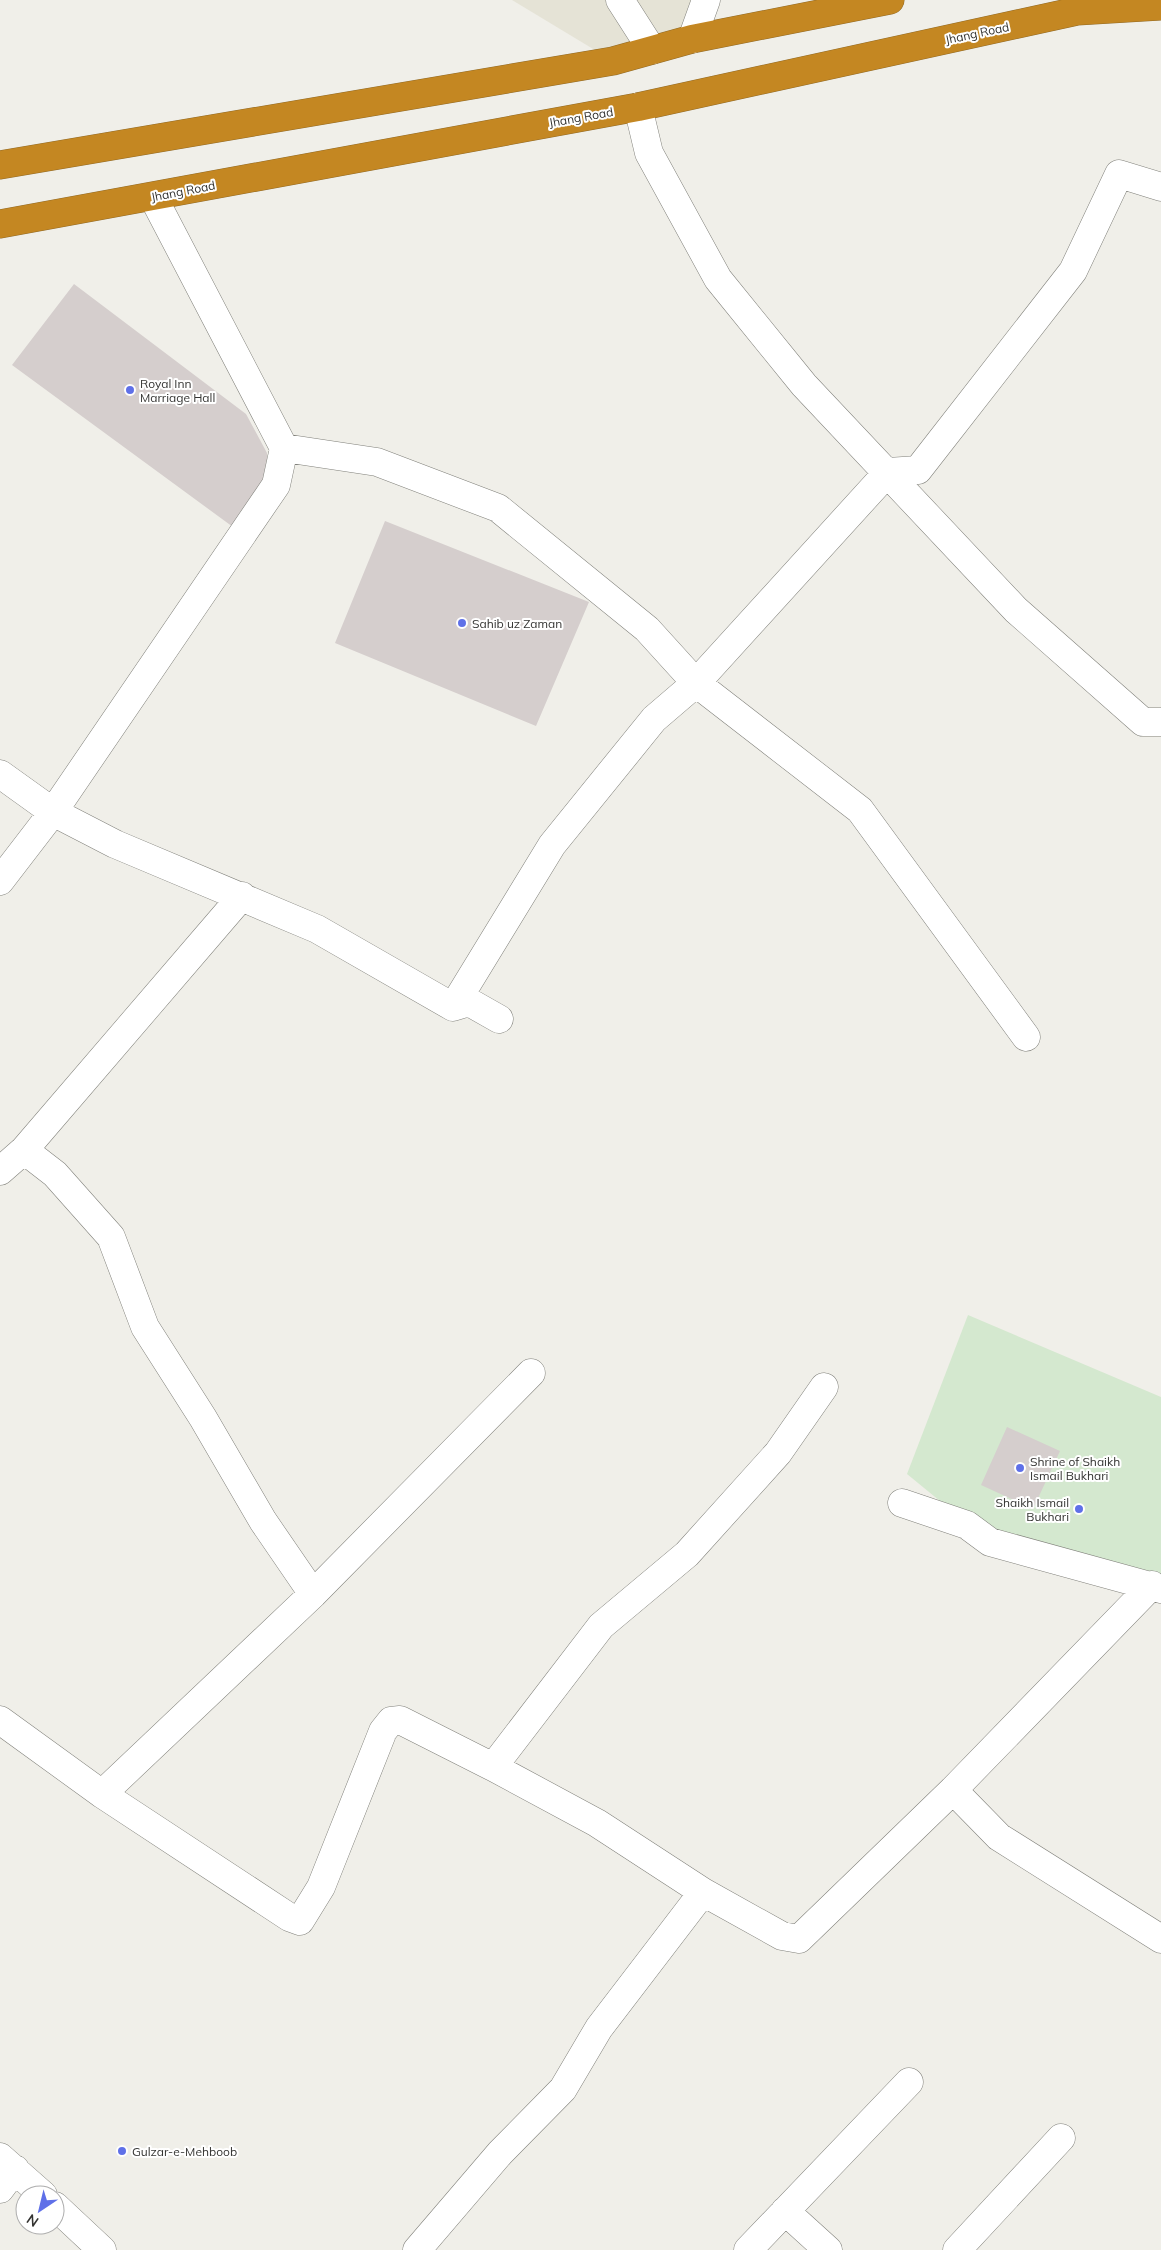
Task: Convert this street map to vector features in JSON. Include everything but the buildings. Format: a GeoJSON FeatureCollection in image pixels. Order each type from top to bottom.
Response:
{"type":"FeatureCollection","features":[{"type":"Feature","properties":{"kind":"highway"},"geometry":{"type":"LineString","coordinates":[[0,165],[613,61],[692,39],[890,0]]}},
{"type":"Feature","properties":{"kind":"highway","name":"Jhang Road"},"geometry":{"type":"LineString","coordinates":[[0,224],[638,106],[1075,6],[1161,6]]}},
{"type":"Feature","properties":{"kind":"street"},"geometry":{"type":"LineString","coordinates":[[620,0],[652,50]]}},
{"type":"Feature","properties":{"kind":"street"},"geometry":{"type":"LineString","coordinates":[[692,39],[706,0]]}},
{"type":"Feature","properties":{"kind":"street"},"geometry":{"type":"LineString","coordinates":[[638,106],[648,153],[718,279],[804,385],[1016,610],[1143,722],[1161,722]]}},
{"type":"Feature","properties":{"kind":"street"},"geometry":{"type":"LineString","coordinates":[[453,1007],[552,845],[654,719],[696,683],[888,472],[918,470],[1073,271],[1119,174],[1161,187]]}},
{"type":"Feature","properties":{"kind":"street"},"geometry":{"type":"LineString","coordinates":[[0,881],[53,812],[276,484],[284,448],[152,197]]}},
{"type":"Feature","properties":{"kind":"street"},"geometry":{"type":"LineString","coordinates":[[284,448],[377,462],[498,508],[647,629],[696,683],[860,810],[1026,1037]]}},
{"type":"Feature","properties":{"kind":"street"},"geometry":{"type":"LineString","coordinates":[[0,774],[53,812],[115,844],[317,929],[453,1007],[469,1002],[499,1019]]}},
{"type":"Feature","properties":{"kind":"street"},"geometry":{"type":"LineString","coordinates":[[0,1171],[24,1150],[242,896]]}},
{"type":"Feature","properties":{"kind":"street"},"geometry":{"type":"LineString","coordinates":[[24,1150],[55,1174],[111,1238],[144,1327],[202,1418],[262,1521],[313,1594]]}},
{"type":"Feature","properties":{"kind":"street"},"geometry":{"type":"LineString","coordinates":[[102,1794],[313,1594],[531,1372]]}},
{"type":"Feature","properties":{"kind":"street"},"geometry":{"type":"LineString","coordinates":[[493,1766],[601,1626],[687,1554],[778,1454],[824,1387]]}},
{"type":"Feature","properties":{"kind":"street"},"geometry":{"type":"LineString","coordinates":[[902,1503],[967,1525],[990,1542],[1157,1587]]}},
{"type":"Feature","properties":{"kind":"street"},"geometry":{"type":"LineString","coordinates":[[0,1720],[102,1794],[289,1917],[300,1921],[321,1887],[383,1730],[392,1721],[400,1720],[493,1766],[597,1823],[703,1892],[782,1936],[799,1939],[953,1790],[1157,1587]]}},
{"type":"Feature","properties":{"kind":"street"},"geometry":{"type":"LineString","coordinates":[[953,1790],[999,1837],[1161,1939]]}},
{"type":"Feature","properties":{"kind":"street"},"geometry":{"type":"LineString","coordinates":[[418,2250],[500,2153],[563,2089],[599,2028],[703,1892]]}},
{"type":"Feature","properties":{"kind":"street"},"geometry":{"type":"LineString","coordinates":[[748,2250],[909,2082]]}},
{"type":"Feature","properties":{"kind":"street"},"geometry":{"type":"LineString","coordinates":[[957,2250],[1061,2138]]}},
{"type":"Feature","properties":{"kind":"street"},"geometry":{"type":"LineString","coordinates":[[5,2172],[26,2185]]}},
{"type":"Feature","properties":{"kind":"street"},"geometry":{"type":"LineString","coordinates":[[785,2211],[828,2250]]}},
{"type":"Feature","properties":{"kind":"street"},"geometry":{"type":"LineString","coordinates":[[65,2215],[102,2250]]}},
{"type":"Feature","properties":{"kind":"shaded area"},"geometry":{"type":"Polygon","coordinates":[[[512,0],[706,0],[692,39],[613,61],[512,0]]]}},
{"type":"Feature","properties":{"kind":"green space"},"geometry":{"type":"Polygon","coordinates":[[[968,1315],[1161,1397],[1161,1589],[990,1542],[907,1474],[968,1315]]]}},
{"type":"Feature","properties":{"kind":"place","name":"Royal Inn Marriage Hall"},"geometry":{"type":"Point","coordinates":[130,390]}},
{"type":"Feature","properties":{"kind":"place","name":"Sahib uz Zaman"},"geometry":{"type":"Point","coordinates":[462,623]}},
{"type":"Feature","properties":{"kind":"place","name":"Shrine of Shaikh Ismail Bukhari"},"geometry":{"type":"Point","coordinates":[1020,1468]}},
{"type":"Feature","properties":{"kind":"place","name":"Shaikh Ismail Bukhari"},"geometry":{"type":"Point","coordinates":[1079,1509]}},
{"type":"Feature","properties":{"kind":"place","name":"Gulzar-e-Mehboob"},"geometry":{"type":"Point","coordinates":[122,2151]}}]}
